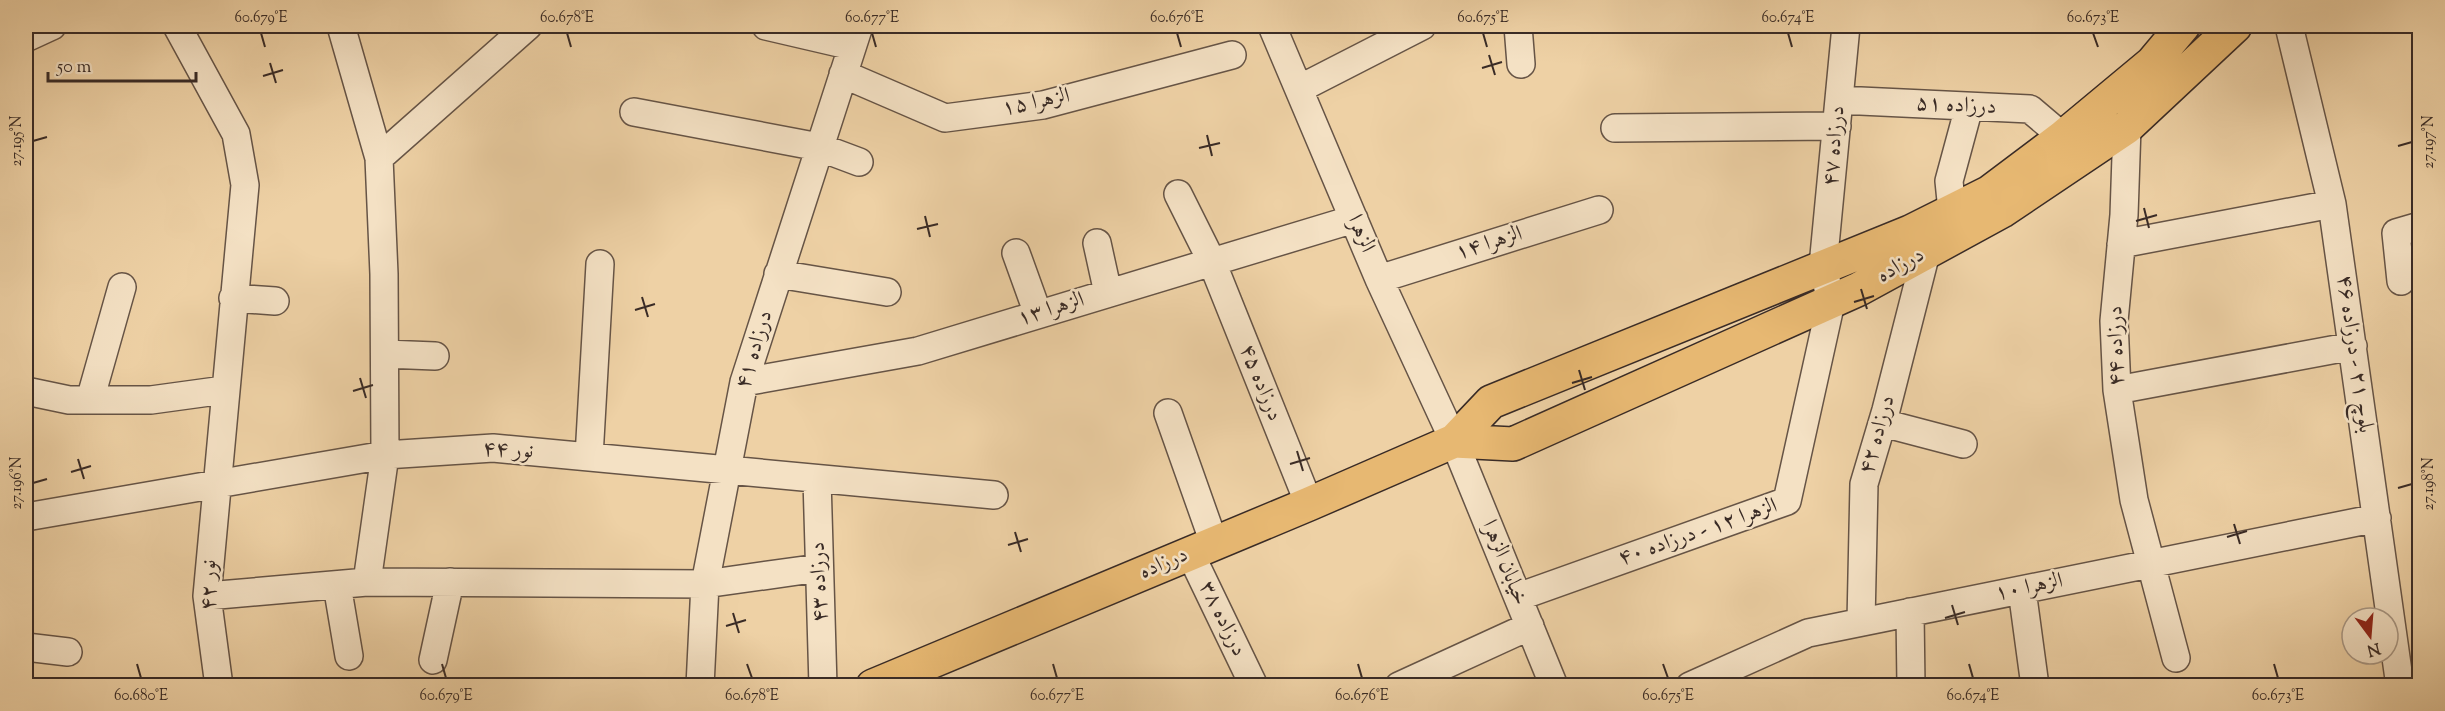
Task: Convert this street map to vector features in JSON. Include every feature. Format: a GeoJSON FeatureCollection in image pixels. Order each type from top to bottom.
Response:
{"type":"FeatureCollection","features":[{"type":"Feature","properties":{"kind":"main road","name":"درزاده"},"geometry":{"type":"LineString","coordinates":[[873,686],[906,679],[1202,548],[1454,441],[1491,402],[1910,232],[1990,192],[2063,137],[2152,63],[2183,26]]}},
{"type":"Feature","properties":{"kind":"main road","name":"درزاده"},"geometry":{"type":"LineString","coordinates":[[1454,441],[1513,444],[1859,289],[2002,211],[2127,127],[2235,26]]}},
{"type":"Feature","properties":{"kind":"street"},"geometry":{"type":"LineString","coordinates":[[26,38],[52,26]]}},
{"type":"Feature","properties":{"kind":"street","name":"نور ۴۲"},"geometry":{"type":"LineString","coordinates":[[177,26],[236,134],[244,184],[215,484],[207,596],[219,686]]}},
{"type":"Feature","properties":{"kind":"street"},"geometry":{"type":"LineString","coordinates":[[341,26],[379,158],[384,274],[385,455],[367,582]]}},
{"type":"Feature","properties":{"kind":"street"},"geometry":{"type":"LineString","coordinates":[[379,158],[528,26]]}},
{"type":"Feature","properties":{"kind":"street"},"geometry":{"type":"LineString","coordinates":[[766,26],[856,36]]}},
{"type":"Feature","properties":{"kind":"street","name":"الزهرا"},"geometry":{"type":"LineString","coordinates":[[1272,26],[1379,279],[1454,441]]}},
{"type":"Feature","properties":{"kind":"street"},"geometry":{"type":"LineString","coordinates":[[1299,89],[1422,26]]}},
{"type":"Feature","properties":{"kind":"street"},"geometry":{"type":"LineString","coordinates":[[1518,26],[1521,64]]}},
{"type":"Feature","properties":{"kind":"street","name":"درزاده ۴۷"},"geometry":{"type":"LineString","coordinates":[[1832,302],[1823,266],[1846,26]]}},
{"type":"Feature","properties":{"kind":"street","name":"بلوچ ۲۱ - درزاده ۴۶"},"geometry":{"type":"LineString","coordinates":[[2289,26],[2332,204],[2400,686]]}},
{"type":"Feature","properties":{"kind":"street","name":"درزاده ۴۱"},"geometry":{"type":"LineString","coordinates":[[700,686],[705,584],[744,382],[856,36]]}},
{"type":"Feature","properties":{"kind":"street","name":"الزهرا ۱۵"},"geometry":{"type":"LineString","coordinates":[[843,74],[945,118],[1043,105],[1232,55]]}},
{"type":"Feature","properties":{"kind":"street"},"geometry":{"type":"LineString","coordinates":[[1952,211],[1949,182],[1970,106]]}},
{"type":"Feature","properties":{"kind":"street","name":"درزاده ۵۱"},"geometry":{"type":"LineString","coordinates":[[1615,128],[1970,106],[2030,109],[2063,137]]}},
{"type":"Feature","properties":{"kind":"street"},"geometry":{"type":"LineString","coordinates":[[634,112],[819,147],[859,162]]}},
{"type":"Feature","properties":{"kind":"street","name":"درزاده ۴۴"},"geometry":{"type":"LineString","coordinates":[[2127,127],[2121,244],[2114,321],[2117,390],[2134,500],[2175,658]]}},
{"type":"Feature","properties":{"kind":"street","name":"درزاده ۴۵"},"geometry":{"type":"LineString","coordinates":[[1178,194],[1212,262],[1309,504]]}},
{"type":"Feature","properties":{"kind":"street"},"geometry":{"type":"LineString","coordinates":[[2121,244],[2332,204]]}},
{"type":"Feature","properties":{"kind":"street","name":"الزهرا ۱۴"},"geometry":{"type":"LineString","coordinates":[[1379,279],[1599,210]]}},
{"type":"Feature","properties":{"kind":"street","name":"الزهرا ۱۳"},"geometry":{"type":"LineString","coordinates":[[744,382],[918,351],[1354,219]]}},
{"type":"Feature","properties":{"kind":"street"},"geometry":{"type":"LineString","coordinates":[[2401,281],[2396,233],[2420,226]]}},
{"type":"Feature","properties":{"kind":"street"},"geometry":{"type":"LineString","coordinates":[[1097,243],[1108,293]]}},
{"type":"Feature","properties":{"kind":"street","name":"درزاده ۴۲"},"geometry":{"type":"LineString","coordinates":[[1861,622],[1864,484],[1883,423],[1926,253]]}},
{"type":"Feature","properties":{"kind":"street"},"geometry":{"type":"LineString","coordinates":[[1016,254],[1038,314]]}},
{"type":"Feature","properties":{"kind":"street"},"geometry":{"type":"LineString","coordinates":[[589,457],[600,264]]}},
{"type":"Feature","properties":{"kind":"street"},"geometry":{"type":"LineString","coordinates":[[778,274],[886,292]]}},
{"type":"Feature","properties":{"kind":"street"},"geometry":{"type":"LineString","coordinates":[[90,400],[122,287]]}},
{"type":"Feature","properties":{"kind":"street"},"geometry":{"type":"LineString","coordinates":[[233,298],[275,302]]}},
{"type":"Feature","properties":{"kind":"street","name":"الزهرا ۱۲ - درزاده ۴۰"},"geometry":{"type":"LineString","coordinates":[[1518,597],[1787,501],[1832,302]]}},
{"type":"Feature","properties":{"kind":"street"},"geometry":{"type":"LineString","coordinates":[[2117,390],[2353,346]]}},
{"type":"Feature","properties":{"kind":"street"},"geometry":{"type":"LineString","coordinates":[[385,354],[435,356]]}},
{"type":"Feature","properties":{"kind":"street"},"geometry":{"type":"LineString","coordinates":[[26,391],[69,400],[151,400],[225,390]]}},
{"type":"Feature","properties":{"kind":"street","name":"درزاده ۳۸"},"geometry":{"type":"LineString","coordinates":[[1168,413],[1202,548],[1254,686]]}},
{"type":"Feature","properties":{"kind":"street"},"geometry":{"type":"LineString","coordinates":[[1883,423],[1963,444]]}},
{"type":"Feature","properties":{"kind":"street","name":"خیابان الزهرا"},"geometry":{"type":"LineString","coordinates":[[1454,441],[1554,686]]}},
{"type":"Feature","properties":{"kind":"street","name":"نور ۴۴"},"geometry":{"type":"LineString","coordinates":[[26,518],[385,455],[493,448],[994,495]]}},
{"type":"Feature","properties":{"kind":"street","name":"درزاده ۴۳"},"geometry":{"type":"LineString","coordinates":[[817,479],[823,686]]}},
{"type":"Feature","properties":{"kind":"street","name":"الزهرا ۱۰"},"geometry":{"type":"LineString","coordinates":[[1690,686],[1743,675],[1808,633],[2377,518]]}},
{"type":"Feature","properties":{"kind":"street"},"geometry":{"type":"LineString","coordinates":[[207,596],[367,582],[705,584],[819,568]]}},
{"type":"Feature","properties":{"kind":"street"},"geometry":{"type":"LineString","coordinates":[[433,660],[450,582]]}},
{"type":"Feature","properties":{"kind":"street"},"geometry":{"type":"LineString","coordinates":[[337,585],[349,656]]}},
{"type":"Feature","properties":{"kind":"street"},"geometry":{"type":"LineString","coordinates":[[2022,590],[2035,686]]}},
{"type":"Feature","properties":{"kind":"street"},"geometry":{"type":"LineString","coordinates":[[1910,612],[1911,686]]}},
{"type":"Feature","properties":{"kind":"street"},"geometry":{"type":"LineString","coordinates":[[1399,686],[1530,626]]}},
{"type":"Feature","properties":{"kind":"street"},"geometry":{"type":"LineString","coordinates":[[26,647],[68,652]]}}]}
